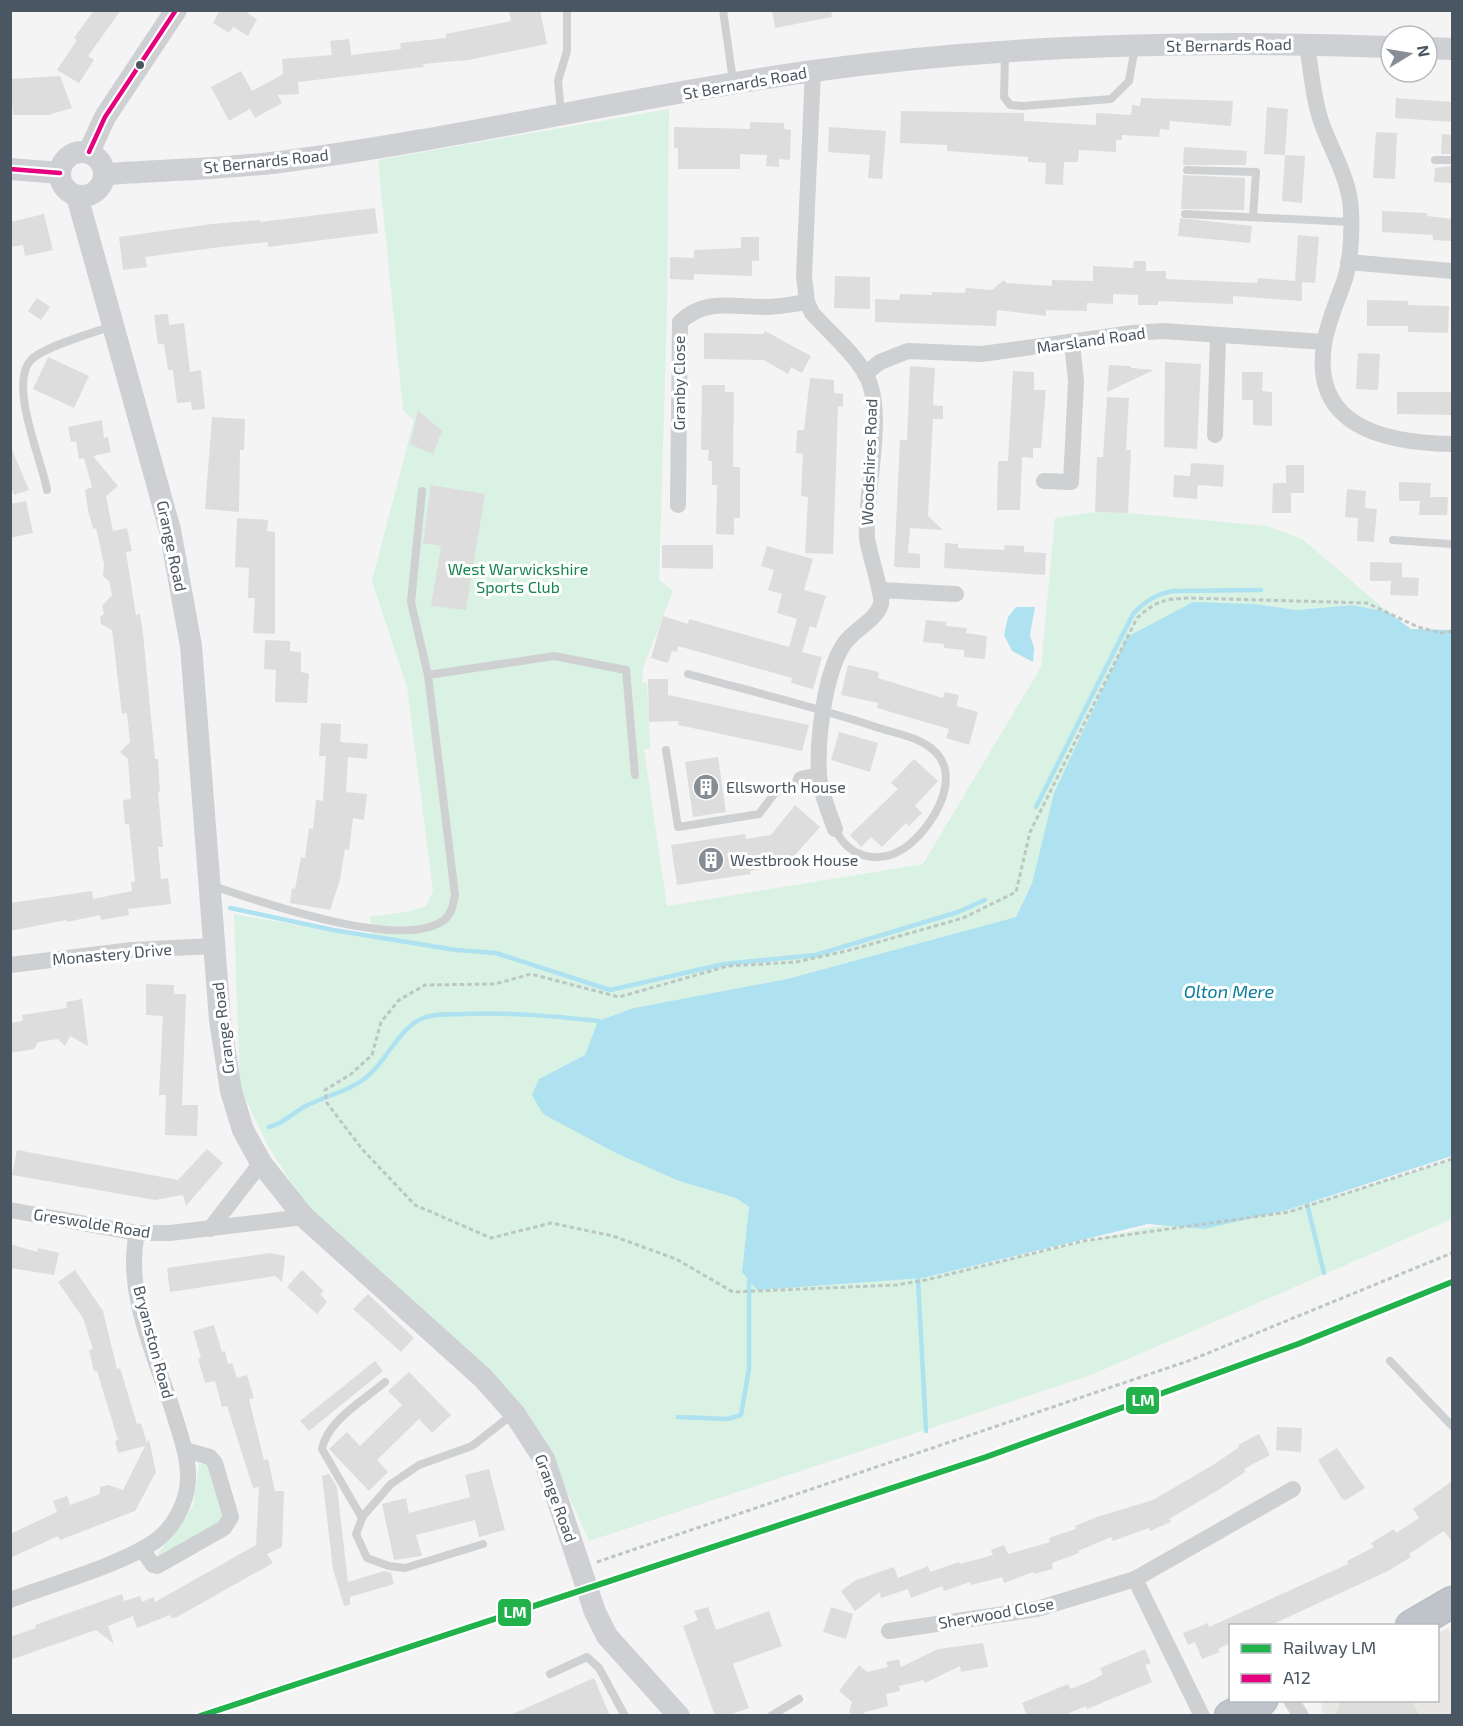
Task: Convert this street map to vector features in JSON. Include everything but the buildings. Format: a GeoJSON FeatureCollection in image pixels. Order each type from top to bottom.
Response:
{"type":"FeatureCollection","features":[{"type":"Feature","properties":{"kind":"highway"},"geometry":{"type":"LineString","coordinates":[[1414,1624],[1452,1602]]}},
{"type":"Feature","properties":{"kind":"highway"},"geometry":{"type":"LineString","coordinates":[[1230,1716],[1261,1702]]}},
{"type":"Feature","properties":{"kind":"street"},"geometry":{"type":"LineString","coordinates":[[89,152],[105,117],[176,10]]}},
{"type":"Feature","properties":{"kind":"street"},"geometry":{"type":"LineString","coordinates":[[1307,44],[1321,122],[1347,186],[1351,222],[1348,262],[1324,342],[1323,371],[1330,396],[1340,412],[1356,426],[1419,444],[1452,444]]}},
{"type":"Feature","properties":{"kind":"street","name":"St Bernards Road"},"geometry":{"type":"LineString","coordinates":[[105,174],[278,162],[813,71],[1005,53],[1135,47],[1307,44],[1379,47]]}},
{"type":"Feature","properties":{"kind":"street","name":"Woodshires Road"},"geometry":{"type":"LineString","coordinates":[[813,71],[804,276],[807,302],[812,313],[865,374],[873,395],[874,415],[867,534],[872,568],[880,590]]}},
{"type":"Feature","properties":{"kind":"street"},"geometry":{"type":"LineString","coordinates":[[89,152],[100,160],[105,174],[104,182],[95,193],[77,196],[66,190],[60,172],[62,165],[72,154],[89,152]]}},
{"type":"Feature","properties":{"kind":"street"},"geometry":{"type":"LineString","coordinates":[[10,169],[60,172]]}},
{"type":"Feature","properties":{"kind":"street","name":"Grange Road"},"geometry":{"type":"LineString","coordinates":[[77,196],[156,476],[182,585],[191,646],[220,1020],[231,1091],[243,1130],[261,1163],[304,1217],[483,1378],[514,1413],[544,1459],[595,1612],[607,1636],[679,1716]]}},
{"type":"Feature","properties":{"kind":"street"},"geometry":{"type":"LineString","coordinates":[[1348,262],[1452,271]]}},
{"type":"Feature","properties":{"kind":"street","name":"Granby Close"},"geometry":{"type":"LineString","coordinates":[[678,505],[680,322],[693,310],[705,307],[768,307],[807,302]]}},
{"type":"Feature","properties":{"kind":"street","name":"Marsland Road"},"geometry":{"type":"LineString","coordinates":[[865,374],[880,362],[908,351],[982,354],[1163,331],[1218,337],[1324,342]]}},
{"type":"Feature","properties":{"kind":"street"},"geometry":{"type":"LineString","coordinates":[[1215,435],[1218,337]]}},
{"type":"Feature","properties":{"kind":"street"},"geometry":{"type":"LineString","coordinates":[[1044,481],[1071,482],[1076,381],[1072,343]]}},
{"type":"Feature","properties":{"kind":"street"},"geometry":{"type":"LineString","coordinates":[[835,829],[819,775],[823,710],[835,660],[855,631],[872,618],[880,607],[880,590],[956,594]]}},
{"type":"Feature","properties":{"kind":"street"},"geometry":{"type":"LineString","coordinates":[[801,779],[819,775]]}},
{"type":"Feature","properties":{"kind":"street","name":"Monastery Drive"},"geometry":{"type":"LineString","coordinates":[[10,965],[132,950],[214,946]]}},
{"type":"Feature","properties":{"kind":"street"},"geometry":{"type":"LineString","coordinates":[[210,1229],[261,1163]]}},
{"type":"Feature","properties":{"kind":"street","name":"Greswolde Road"},"geometry":{"type":"LineString","coordinates":[[10,1210],[137,1233],[170,1233],[304,1217]]}},
{"type":"Feature","properties":{"kind":"street","name":"Bryanston Road"},"geometry":{"type":"LineString","coordinates":[[10,1600],[142,1549],[165,1532],[181,1508],[188,1480],[185,1450],[140,1301],[134,1247],[137,1233]]}},
{"type":"Feature","properties":{"kind":"street"},"geometry":{"type":"LineString","coordinates":[[142,1549],[153,1565],[157,1566],[224,1528],[231,1517],[215,1463],[210,1458],[185,1450]]}},
{"type":"Feature","properties":{"kind":"street","name":"Sherwood Close"},"geometry":{"type":"LineString","coordinates":[[890,1631],[1037,1609],[1135,1579],[1293,1489]]}},
{"type":"Feature","properties":{"kind":"street"},"geometry":{"type":"LineString","coordinates":[[1135,1579],[1202,1716]]}},
{"type":"Feature","properties":{"kind":"street"},"geometry":{"type":"LineString","coordinates":[[1293,1702],[1301,1716]]}},
{"type":"Feature","properties":{"kind":"lane"},"geometry":{"type":"LineString","coordinates":[[562,114],[558,81],[567,51],[567,10]]}},
{"type":"Feature","properties":{"kind":"lane"},"geometry":{"type":"LineString","coordinates":[[723,10],[733,85]]}},
{"type":"Feature","properties":{"kind":"lane"},"geometry":{"type":"LineString","coordinates":[[1005,53],[1004,97],[1010,105],[1023,106],[1111,99],[1129,81],[1135,47]]}},
{"type":"Feature","properties":{"kind":"lane"},"geometry":{"type":"LineString","coordinates":[[1436,160],[1452,160]]}},
{"type":"Feature","properties":{"kind":"lane"},"geometry":{"type":"LineString","coordinates":[[1187,170],[1256,172],[1254,217]]}},
{"type":"Feature","properties":{"kind":"lane"},"geometry":{"type":"LineString","coordinates":[[1185,214],[1351,222]]}},
{"type":"Feature","properties":{"kind":"lane"},"geometry":{"type":"LineString","coordinates":[[47,490],[23,403],[27,367],[32,359],[77,337],[113,326]]}},
{"type":"Feature","properties":{"kind":"lane"},"geometry":{"type":"LineString","coordinates":[[210,885],[289,911],[403,932],[427,927],[444,920],[452,910],[455,895],[428,675],[411,602],[422,491]]}},
{"type":"Feature","properties":{"kind":"lane"},"geometry":{"type":"LineString","coordinates":[[1393,540],[1452,544]]}},
{"type":"Feature","properties":{"kind":"lane"},"geometry":{"type":"LineString","coordinates":[[428,675],[554,656],[626,670],[635,775]]}},
{"type":"Feature","properties":{"kind":"lane"},"geometry":{"type":"LineString","coordinates":[[688,674],[823,710],[926,744],[939,758],[947,783],[936,814],[909,845],[891,855],[863,857],[848,849],[835,829]]}},
{"type":"Feature","properties":{"kind":"lane"},"geometry":{"type":"LineString","coordinates":[[666,750],[678,827],[759,814],[774,794],[801,779]]}},
{"type":"Feature","properties":{"kind":"lane"},"geometry":{"type":"LineString","coordinates":[[1390,1361],[1452,1426]]}},
{"type":"Feature","properties":{"kind":"lane"},"geometry":{"type":"LineString","coordinates":[[362,1518],[322,1449],[324,1439],[332,1427],[385,1382]]}},
{"type":"Feature","properties":{"kind":"lane"},"geometry":{"type":"LineString","coordinates":[[483,1544],[405,1568],[389,1566],[367,1558],[356,1534],[362,1518],[391,1484],[419,1465],[472,1446],[514,1413]]}},
{"type":"Feature","properties":{"kind":"lane"},"geometry":{"type":"LineString","coordinates":[[550,1674],[586,1657],[599,1668],[625,1716]]}},
{"type":"Feature","properties":{"kind":"lane"},"geometry":{"type":"LineString","coordinates":[[771,1716],[799,1699]]}},
{"type":"Feature","properties":{"kind":"path"},"geometry":{"type":"LineString","coordinates":[[324,1093],[327,1103],[362,1149],[415,1205],[491,1238],[551,1223],[613,1236],[676,1258],[733,1292],[926,1280],[1083,1241],[1289,1212],[1452,1159]]}},
{"type":"Feature","properties":{"kind":"path"},"geometry":{"type":"LineString","coordinates":[[594,1563],[1191,1360],[1452,1253]]}},
{"type":"Feature","properties":{"kind":"shaded area"},"geometry":{"type":"Polygon","coordinates":[[[1448,1628],[1452,1638],[1452,1715],[1326,1716],[1321,1709],[1322,1702],[1439,1702],[1439,1632],[1448,1628]]]}},
{"type":"Feature","properties":{"kind":"green space","name":"West Warwickshire Sports Club"},"geometry":{"type":"Polygon","coordinates":[[[669,109],[667,312],[659,580],[673,591],[643,668],[642,682],[647,683],[650,749],[644,749],[667,906],[923,864],[1041,667],[1055,518],[1095,512],[1128,513],[1267,526],[1302,539],[1388,612],[1352,605],[1297,610],[1255,604],[1054,793],[1032,883],[1016,917],[787,979],[634,1008],[599,1021],[585,1055],[539,1079],[679,1181],[736,1198],[749,1207],[742,1272],[923,1278],[1145,1228],[1287,1210],[1452,1160],[1452,1219],[1091,1375],[589,1541],[554,1463],[308,1209],[268,1146],[240,1087],[234,914],[373,939],[370,917],[410,911],[426,906],[433,891],[407,687],[372,581],[414,420],[403,410],[378,160],[669,109]]]}},
{"type":"Feature","properties":{"kind":"green space"},"geometry":{"type":"Polygon","coordinates":[[[205,1462],[214,1469],[225,1520],[160,1558],[158,1554],[193,1506],[199,1465],[205,1462]]]}},
{"type":"Feature","properties":{"kind":"water","name":"Olton Mere"},"geometry":{"type":"Polygon","coordinates":[[[1193,602],[1255,604],[1297,610],[1352,605],[1388,612],[1411,629],[1452,630],[1452,1156],[1287,1210],[1204,1229],[1148,1224],[923,1278],[757,1290],[742,1272],[749,1207],[736,1198],[679,1181],[616,1153],[543,1114],[532,1095],[539,1079],[585,1055],[598,1021],[634,1008],[787,979],[1016,917],[1032,883],[1054,793],[1127,637],[1193,602]]]}},
{"type":"Feature","properties":{"kind":"water"},"geometry":{"type":"Polygon","coordinates":[[[1016,607],[1035,607],[1030,635],[1034,648],[1033,662],[1012,651],[1004,635],[1008,617],[1016,607]]]}},
{"type":"Feature","properties":{"kind":"waterway"},"geometry":{"type":"LineString","coordinates":[[1036,807],[1137,610],[1156,596],[1174,591],[1261,590]]}},
{"type":"Feature","properties":{"kind":"waterway"},"geometry":{"type":"LineString","coordinates":[[230,908],[333,930],[456,950],[496,953],[610,990],[724,964],[816,955],[958,912],[985,900]]}},
{"type":"Feature","properties":{"kind":"waterway"},"geometry":{"type":"LineString","coordinates":[[269,1127],[284,1121],[312,1103],[357,1084],[372,1072],[407,1029],[426,1017],[496,1014],[598,1021]]}},
{"type":"Feature","properties":{"kind":"waterway"},"geometry":{"type":"LineString","coordinates":[[1307,1204],[1324,1273]]}},
{"type":"Feature","properties":{"kind":"waterway"},"geometry":{"type":"LineString","coordinates":[[918,1279],[926,1431]]}},
{"type":"Feature","properties":{"kind":"waterway"},"geometry":{"type":"LineString","coordinates":[[678,1417],[728,1419],[741,1415],[749,1369],[749,1281]]}},
{"type":"Feature","properties":{"kind":"rail line","name":"LM"},"geometry":{"type":"LineString","coordinates":[[200,1716],[986,1457],[1298,1344],[1452,1282]]}},
{"type":"Feature","properties":{"kind":"transit line","name":"A12"},"geometry":{"type":"LineString","coordinates":[[89,152],[105,117],[176,10]]}},
{"type":"Feature","properties":{"kind":"transit line","name":"A12"},"geometry":{"type":"LineString","coordinates":[[10,169],[60,173]]}},
{"type":"Feature","properties":{"kind":"place","name":"Ellsworth House"},"geometry":{"type":"Point","coordinates":[706,787]}},
{"type":"Feature","properties":{"kind":"place","name":"Westbrook House"},"geometry":{"type":"Point","coordinates":[711,860]}}]}
